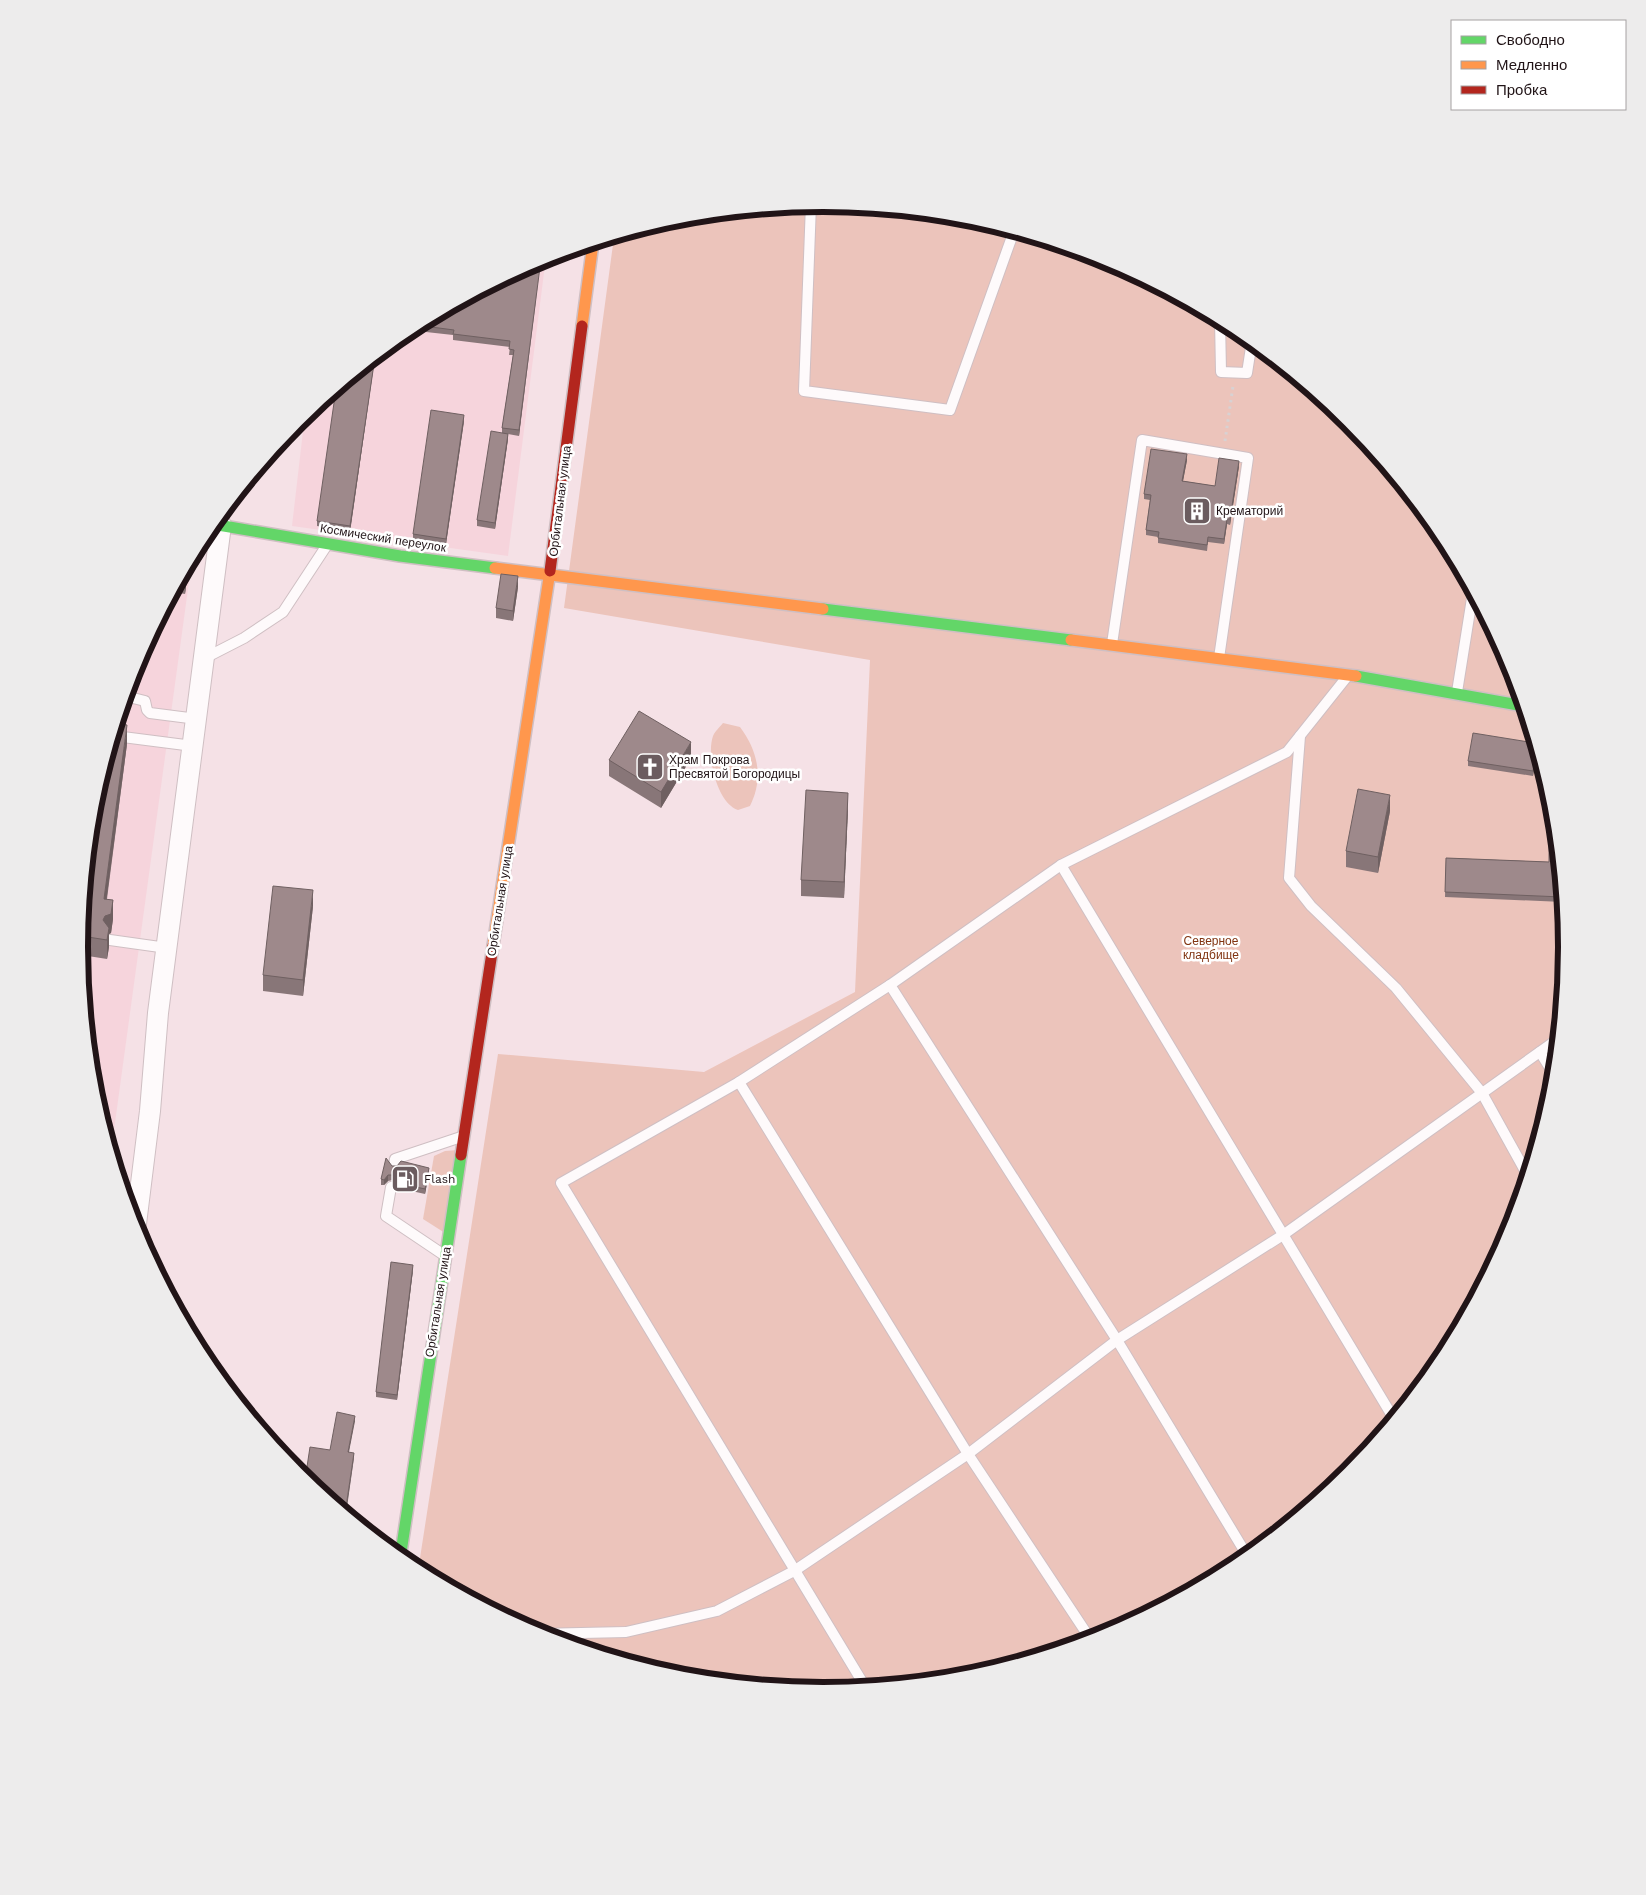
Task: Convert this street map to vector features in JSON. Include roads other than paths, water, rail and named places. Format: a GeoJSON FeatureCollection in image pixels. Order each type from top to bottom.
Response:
{"type":"FeatureCollection","features":[{"type":"Feature","properties":{"kind":"street","name":"Орбитальная улица"},"geometry":{"type":"LineString","coordinates":[[401,1550],[550,574],[592,249]]}},
{"type":"Feature","properties":{"kind":"street","name":"Космический переулок"},"geometry":{"type":"LineString","coordinates":[[223,522],[328,544],[400,556],[1348,675],[1517,705]]}},
{"type":"Feature","properties":{"kind":"street"},"geometry":{"type":"LineString","coordinates":[[138,1215],[166,948],[205,658],[217,531]]}},
{"type":"Feature","properties":{"kind":"lane"},"geometry":{"type":"LineString","coordinates":[[811,213],[804,391],[950,410],[1012,237]]}},
{"type":"Feature","properties":{"kind":"lane"},"geometry":{"type":"LineString","coordinates":[[1220,329],[1221,372],[1247,374],[1251,349]]}},
{"type":"Feature","properties":{"kind":"lane"},"geometry":{"type":"LineString","coordinates":[[1112,645],[1142,440],[1248,458],[1219,659]]}},
{"type":"Feature","properties":{"kind":"lane"},"geometry":{"type":"LineString","coordinates":[[205,658],[244,638],[283,612],[328,544]]}},
{"type":"Feature","properties":{"kind":"lane"},"geometry":{"type":"LineString","coordinates":[[1457,694],[1472,601]]}},
{"type":"Feature","properties":{"kind":"lane"},"geometry":{"type":"LineString","coordinates":[[862,1681],[561,1183],[739,1082],[890,985],[1061,866],[1287,752],[1348,675]]}},
{"type":"Feature","properties":{"kind":"lane"},"geometry":{"type":"LineString","coordinates":[[132,698],[145,701],[147,710],[150,713],[197,719]]}},
{"type":"Feature","properties":{"kind":"lane"},"geometry":{"type":"LineString","coordinates":[[1300,735],[1289,878],[1310,906],[1396,988],[1482,1093],[1524,1168]]}},
{"type":"Feature","properties":{"kind":"lane"},"geometry":{"type":"LineString","coordinates":[[119,736],[193,746]]}},
{"type":"Feature","properties":{"kind":"lane"},"geometry":{"type":"LineString","coordinates":[[1061,866],[1391,1414]]}},
{"type":"Feature","properties":{"kind":"lane"},"geometry":{"type":"LineString","coordinates":[[110,940],[166,948]]}},
{"type":"Feature","properties":{"kind":"lane"},"geometry":{"type":"LineString","coordinates":[[890,985],[1117,1340],[1244,1550]]}},
{"type":"Feature","properties":{"kind":"lane"},"geometry":{"type":"LineString","coordinates":[[559,1633],[626,1632],[717,1611],[794,1571],[968,1454],[1117,1340],[1282,1235],[1552,1043]]}},
{"type":"Feature","properties":{"kind":"lane"},"geometry":{"type":"LineString","coordinates":[[1540,1052],[1548,1065]]}},
{"type":"Feature","properties":{"kind":"lane"},"geometry":{"type":"LineString","coordinates":[[739,1082],[968,1454],[1087,1634]]}},
{"type":"Feature","properties":{"kind":"lane"},"geometry":{"type":"LineString","coordinates":[[394,1165],[395,1159],[464,1136]]}},
{"type":"Feature","properties":{"kind":"lane"},"geometry":{"type":"LineString","coordinates":[[391,1186],[386,1216],[445,1256]]}},
{"type":"Feature","properties":{"kind":"place","name":"Крематорий"},"geometry":{"type":"Point","coordinates":[1197,511]}},
{"type":"Feature","properties":{"kind":"place","name":"Храм Покрова Пресвятой Богородицы"},"geometry":{"type":"Point","coordinates":[650,767]}},
{"type":"Feature","properties":{"kind":"place","name":"Flash"},"geometry":{"type":"Point","coordinates":[405,1179]}},
{"type":"Feature","properties":{"kind":"park label","name":"Северное кладбище"},"geometry":{"type":"Point","coordinates":[1211,948]}}]}
